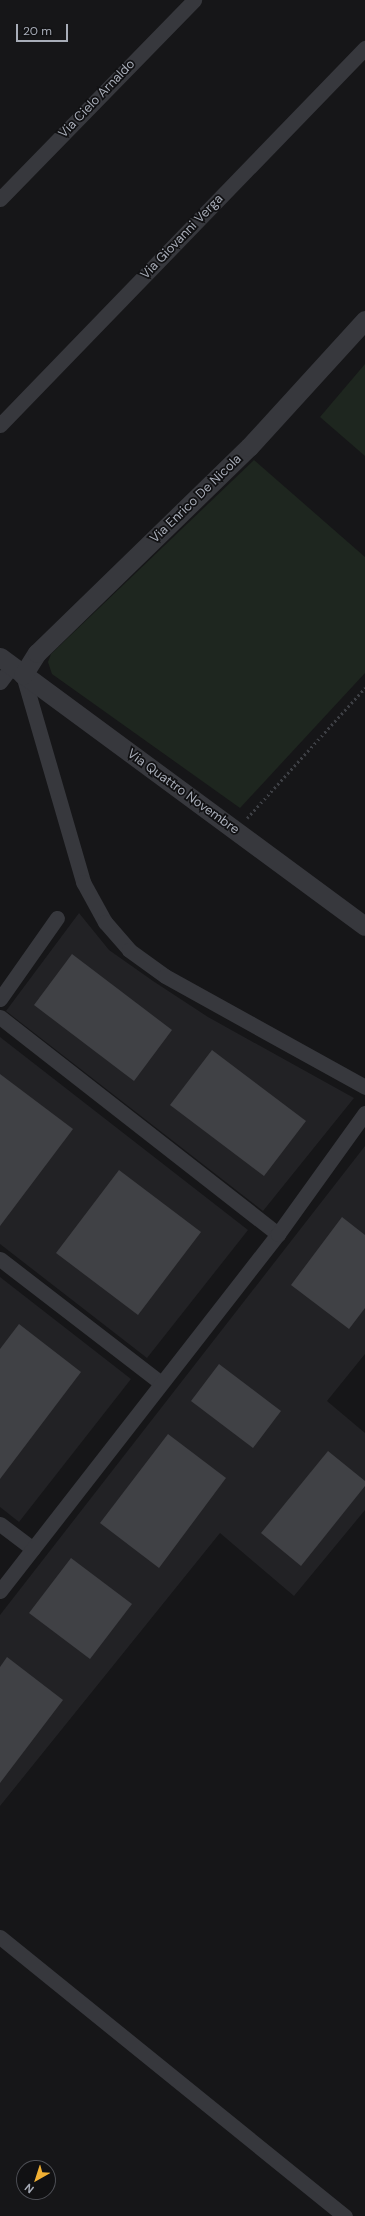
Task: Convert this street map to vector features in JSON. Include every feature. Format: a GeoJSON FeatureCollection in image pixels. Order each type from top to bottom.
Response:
{"type":"FeatureCollection","features":[{"type":"Feature","properties":{"kind":"street","name":"Via Cielo Arnaldo"},"geometry":{"type":"LineString","coordinates":[[0,199],[194,0]]}},
{"type":"Feature","properties":{"kind":"street","name":"Via Giovanni Verga"},"geometry":{"type":"LineString","coordinates":[[0,425],[365,48]]}},
{"type":"Feature","properties":{"kind":"street","name":"Via Enrico De Nicola"},"geometry":{"type":"LineString","coordinates":[[12,666],[37,653],[249,447],[365,320]]}},
{"type":"Feature","properties":{"kind":"street"},"geometry":{"type":"LineString","coordinates":[[0,682],[12,666]]}},
{"type":"Feature","properties":{"kind":"street"},"geometry":{"type":"LineString","coordinates":[[12,666],[83,882],[105,922],[130,950],[176,983],[365,1087]]}},
{"type":"Feature","properties":{"kind":"street","name":"Via Quattro Novembre"},"geometry":{"type":"LineString","coordinates":[[12,666],[365,926]]}},
{"type":"Feature","properties":{"kind":"street"},"geometry":{"type":"LineString","coordinates":[[0,999],[57,918]]}},
{"type":"Feature","properties":{"kind":"street"},"geometry":{"type":"LineString","coordinates":[[0,1017],[278,1234]]}},
{"type":"Feature","properties":{"kind":"street"},"geometry":{"type":"LineString","coordinates":[[0,1591],[278,1234],[365,1113]]}},
{"type":"Feature","properties":{"kind":"street"},"geometry":{"type":"LineString","coordinates":[[0,1259],[162,1383]]}},
{"type":"Feature","properties":{"kind":"street"},"geometry":{"type":"LineString","coordinates":[[0,1524],[33,1549]]}},
{"type":"Feature","properties":{"kind":"street"},"geometry":{"type":"LineString","coordinates":[[0,1937],[344,2216]]}},
{"type":"Feature","properties":{"kind":"path"},"geometry":{"type":"LineString","coordinates":[[236,831],[365,688]]}},
{"type":"Feature","properties":{"kind":"shaded area"},"geometry":{"type":"Polygon","coordinates":[[[365,364],[365,456],[320,417],[365,364]]]}},
{"type":"Feature","properties":{"kind":"shaded area"},"geometry":{"type":"Polygon","coordinates":[[[254,460],[365,557],[365,673],[240,808],[52,674],[48,662],[51,654],[254,460]]]}},
{"type":"Feature","properties":{"kind":"shaded area"},"geometry":{"type":"Polygon","coordinates":[[[79,913],[109,950],[153,981],[208,1017],[354,1098],[263,1211],[6,1011],[79,913]]]}},
{"type":"Feature","properties":{"kind":"shaded area"},"geometry":{"type":"Polygon","coordinates":[[[0,1037],[248,1230],[147,1358],[0,1244],[0,1037]]]}},
{"type":"Feature","properties":{"kind":"shaded area"},"geometry":{"type":"Polygon","coordinates":[[[365,1146],[365,1354],[327,1401],[365,1433],[365,1510],[294,1596],[220,1533],[0,1806],[0,1615],[365,1146]]]}},
{"type":"Feature","properties":{"kind":"shaded area"},"geometry":{"type":"Polygon","coordinates":[[[0,1277],[131,1379],[19,1522],[0,1507],[0,1277]]]}},
{"type":"Feature","properties":{"kind":"building"},"geometry":{"type":"Polygon","coordinates":[[[72,954],[172,1030],[134,1081],[34,1005],[72,954]]]}},
{"type":"Feature","properties":{"kind":"building"},"geometry":{"type":"Polygon","coordinates":[[[212,1050],[306,1121],[264,1176],[170,1105],[212,1050]]]}},
{"type":"Feature","properties":{"kind":"building"},"geometry":{"type":"Polygon","coordinates":[[[0,1074],[73,1129],[0,1226],[0,1074]]]}},
{"type":"Feature","properties":{"kind":"building"},"geometry":{"type":"Polygon","coordinates":[[[119,1170],[201,1232],[138,1315],[56,1253],[119,1170]]]}},
{"type":"Feature","properties":{"kind":"building"},"geometry":{"type":"Polygon","coordinates":[[[342,1217],[365,1235],[365,1308],[349,1329],[291,1285],[342,1217]]]}},
{"type":"Feature","properties":{"kind":"building"},"geometry":{"type":"Polygon","coordinates":[[[19,1324],[81,1372],[0,1479],[0,1349],[19,1324]]]}},
{"type":"Feature","properties":{"kind":"building"},"geometry":{"type":"Polygon","coordinates":[[[219,1364],[281,1411],[253,1448],[191,1401],[219,1364]]]}},
{"type":"Feature","properties":{"kind":"building"},"geometry":{"type":"Polygon","coordinates":[[[168,1434],[226,1478],[159,1568],[100,1523],[168,1434]]]}},
{"type":"Feature","properties":{"kind":"building"},"geometry":{"type":"Polygon","coordinates":[[[328,1451],[365,1481],[365,1486],[301,1566],[261,1533],[328,1451]]]}},
{"type":"Feature","properties":{"kind":"building"},"geometry":{"type":"Polygon","coordinates":[[[71,1558],[132,1604],[90,1659],[29,1613],[71,1558]]]}},
{"type":"Feature","properties":{"kind":"building"},"geometry":{"type":"Polygon","coordinates":[[[7,1657],[63,1700],[0,1783],[0,1667],[7,1657]]]}}]}
